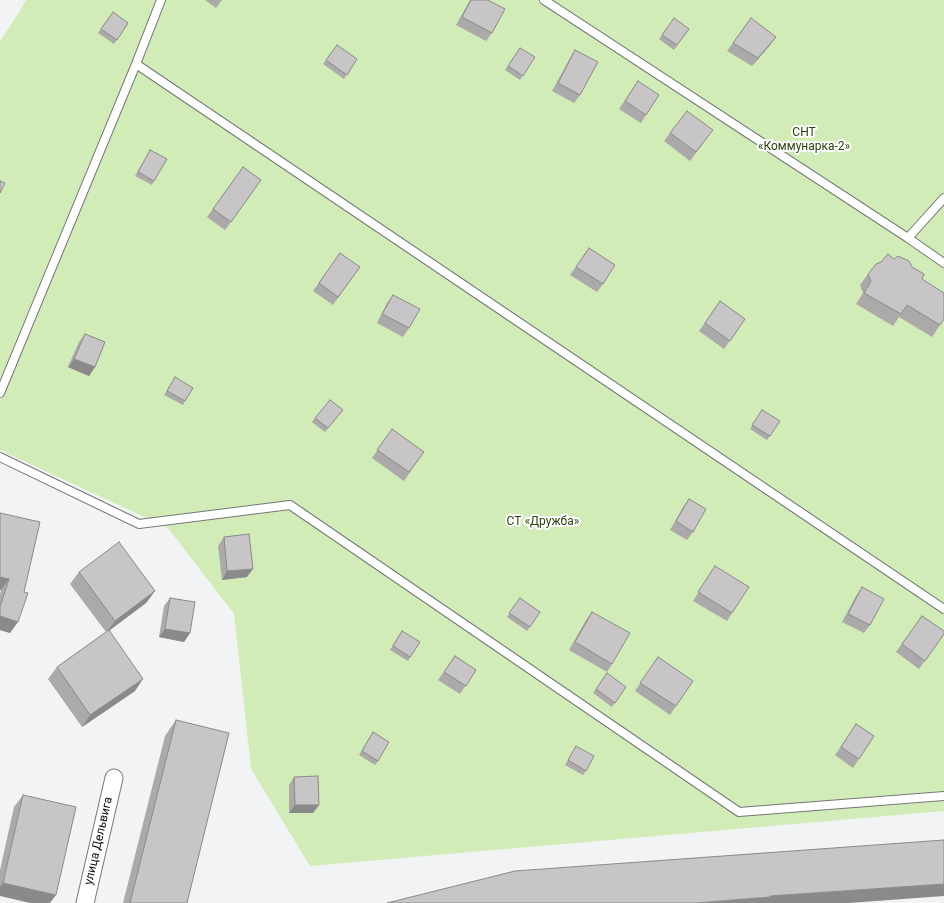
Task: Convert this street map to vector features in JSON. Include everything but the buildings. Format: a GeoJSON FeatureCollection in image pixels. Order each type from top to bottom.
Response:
{"type":"FeatureCollection","features":[{"type":"Feature","properties":{"kind":"street","name":"улица Дельвига"},"geometry":{"type":"LineString","coordinates":[[84,903],[114,778]]}},
{"type":"Feature","properties":{"kind":"lane"},"geometry":{"type":"LineString","coordinates":[[0,393],[161,0]]}},
{"type":"Feature","properties":{"kind":"lane"},"geometry":{"type":"LineString","coordinates":[[544,0],[944,263]]}},
{"type":"Feature","properties":{"kind":"lane"},"geometry":{"type":"LineString","coordinates":[[136,64],[944,609]]}},
{"type":"Feature","properties":{"kind":"lane"},"geometry":{"type":"LineString","coordinates":[[908,238],[944,198]]}},
{"type":"Feature","properties":{"kind":"lane"},"geometry":{"type":"LineString","coordinates":[[0,457],[139,524],[290,505],[739,812],[944,796]]}},
{"type":"Feature","properties":{"kind":"green space","name":"СТ «Дружба»"},"geometry":{"type":"Polygon","coordinates":[[[26,0],[944,0],[944,811],[310,866],[251,769],[234,614],[168,528],[0,450],[0,41],[26,0]]]}},
{"type":"Feature","properties":{"kind":"park label","name":"СНТ «Коммунарка-2»"},"geometry":{"type":"Point","coordinates":[804,140]}}]}
